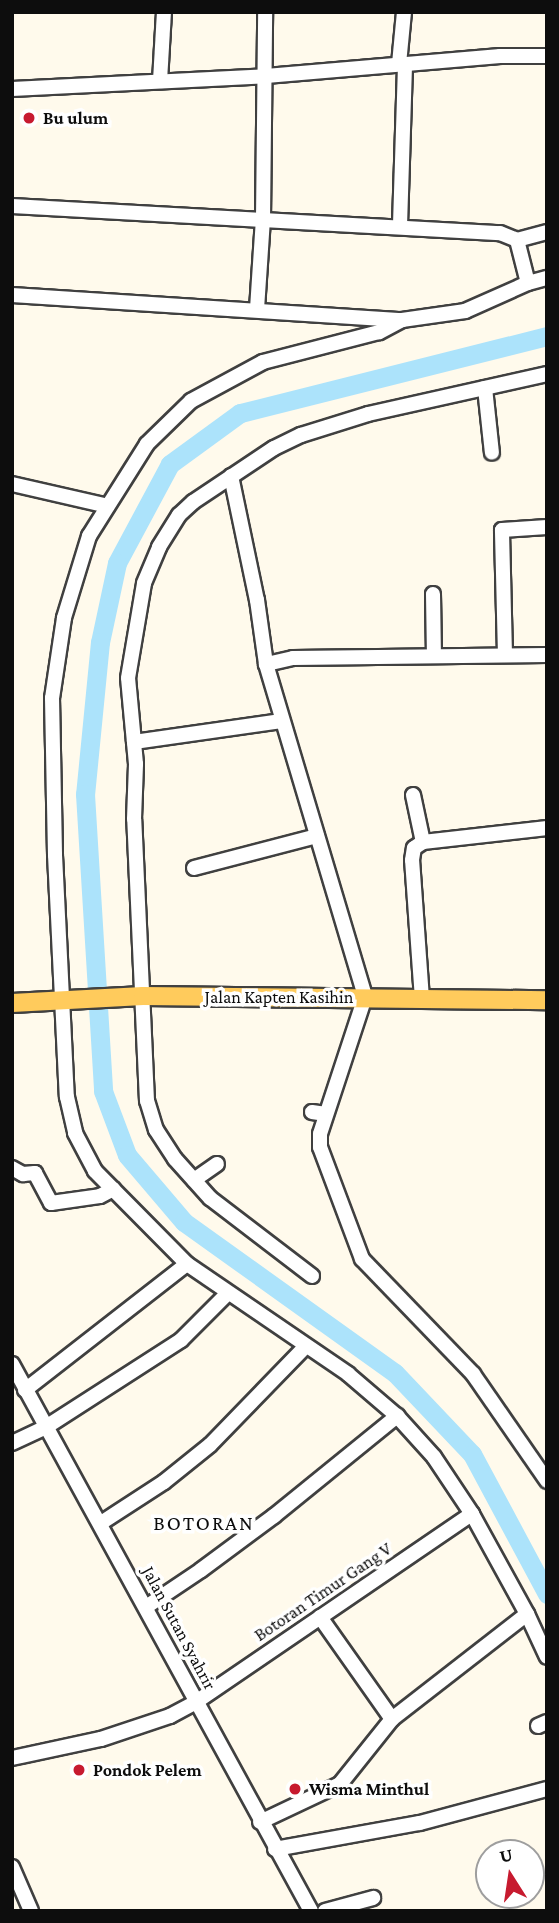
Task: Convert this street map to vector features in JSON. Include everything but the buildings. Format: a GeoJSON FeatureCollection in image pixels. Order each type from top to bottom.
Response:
{"type":"FeatureCollection","features":[{"type":"Feature","properties":{"kind":"main road","name":"Jalan Kapten Kasihin"},"geometry":{"type":"LineString","coordinates":[[12,1003],[141,996],[547,1000]]}},
{"type":"Feature","properties":{"kind":"street"},"geometry":{"type":"LineString","coordinates":[[160,81],[164,12]]}},
{"type":"Feature","properties":{"kind":"street"},"geometry":{"type":"LineString","coordinates":[[257,309],[263,219],[265,12]]}},
{"type":"Feature","properties":{"kind":"street"},"geometry":{"type":"LineString","coordinates":[[400,225],[404,12]]}},
{"type":"Feature","properties":{"kind":"street"},"geometry":{"type":"LineString","coordinates":[[12,89],[266,76],[500,56],[547,56]]}},
{"type":"Feature","properties":{"kind":"street"},"geometry":{"type":"LineString","coordinates":[[12,206],[400,225],[500,233],[517,240],[547,232]]}},
{"type":"Feature","properties":{"kind":"street"},"geometry":{"type":"LineString","coordinates":[[517,240],[528,283]]}},
{"type":"Feature","properties":{"kind":"street"},"geometry":{"type":"LineString","coordinates":[[12,295],[401,320],[465,311],[528,283],[547,278]]}},
{"type":"Feature","properties":{"kind":"street"},"geometry":{"type":"LineString","coordinates":[[401,320],[379,332],[263,362],[191,401],[147,444],[89,536],[64,618],[52,698],[55,855],[67,999],[67,1097],[75,1133],[95,1171],[187,1264],[227,1294],[348,1374],[397,1416],[448,1475],[527,1614],[547,1657]]}},
{"type":"Feature","properties":{"kind":"street"},"geometry":{"type":"LineString","coordinates":[[312,1276],[234,1217],[194,1180],[175,1159],[156,1130],[147,1101],[141,996],[134,742],[128,678],[144,583],[159,547],[179,515],[231,476],[301,435],[368,414],[547,374]]}},
{"type":"Feature","properties":{"kind":"street"},"geometry":{"type":"LineString","coordinates":[[485,388],[492,453]]}},
{"type":"Feature","properties":{"kind":"street"},"geometry":{"type":"LineString","coordinates":[[231,476],[257,600],[266,664],[365,997],[319,1113],[320,1147],[362,1259],[472,1374],[547,1481]]}},
{"type":"Feature","properties":{"kind":"street"},"geometry":{"type":"LineString","coordinates":[[12,484],[108,506]]}},
{"type":"Feature","properties":{"kind":"street"},"geometry":{"type":"LineString","coordinates":[[505,655],[502,530],[547,527]]}},
{"type":"Feature","properties":{"kind":"street"},"geometry":{"type":"LineString","coordinates":[[433,594],[434,656]]}},
{"type":"Feature","properties":{"kind":"street"},"geometry":{"type":"LineString","coordinates":[[266,664],[293,658],[547,655]]}},
{"type":"Feature","properties":{"kind":"street"},"geometry":{"type":"LineString","coordinates":[[134,742],[282,721]]}},
{"type":"Feature","properties":{"kind":"street"},"geometry":{"type":"LineString","coordinates":[[413,795],[423,842]]}},
{"type":"Feature","properties":{"kind":"street"},"geometry":{"type":"LineString","coordinates":[[422,999],[412,860],[414,848],[423,842],[547,828]]}},
{"type":"Feature","properties":{"kind":"street"},"geometry":{"type":"LineString","coordinates":[[194,868],[317,836]]}},
{"type":"Feature","properties":{"kind":"street"},"geometry":{"type":"LineString","coordinates":[[194,1180],[217,1164]]}},
{"type":"Feature","properties":{"kind":"street"},"geometry":{"type":"LineString","coordinates":[[12,1168],[22,1174],[35,1173],[51,1203],[97,1197],[113,1189]]}},
{"type":"Feature","properties":{"kind":"street"},"geometry":{"type":"LineString","coordinates":[[25,1390],[187,1264]]}},
{"type":"Feature","properties":{"kind":"street"},"geometry":{"type":"LineString","coordinates":[[12,1443],[46,1427],[181,1340],[227,1294]]}},
{"type":"Feature","properties":{"kind":"street"},"geometry":{"type":"LineString","coordinates":[[101,1523],[164,1482],[210,1445],[305,1347]]}},
{"type":"Feature","properties":{"kind":"street","name":"Jalan Sutan Syahrir"},"geometry":{"type":"LineString","coordinates":[[12,1364],[311,1911]]}},
{"type":"Feature","properties":{"kind":"street"},"geometry":{"type":"LineString","coordinates":[[146,1607],[274,1516],[397,1416]]}},
{"type":"Feature","properties":{"kind":"street","name":"Botoran Timur Gang V"},"geometry":{"type":"LineString","coordinates":[[12,1758],[101,1740],[170,1716],[196,1702],[472,1514]]}},
{"type":"Feature","properties":{"kind":"street"},"geometry":{"type":"LineString","coordinates":[[260,1822],[340,1784],[392,1718],[527,1614]]}},
{"type":"Feature","properties":{"kind":"street"},"geometry":{"type":"LineString","coordinates":[[320,1617],[392,1718]]}},
{"type":"Feature","properties":{"kind":"street"},"geometry":{"type":"LineString","coordinates":[[275,1849],[430,1820],[547,1789]]}},
{"type":"Feature","properties":{"kind":"street"},"geometry":{"type":"LineString","coordinates":[[12,1867],[31,1911]]}},
{"type":"Feature","properties":{"kind":"street"},"geometry":{"type":"LineString","coordinates":[[325,1911],[373,1898]]}},
{"type":"Feature","properties":{"kind":"waterway"},"geometry":{"type":"LineString","coordinates":[[547,336],[240,413],[170,464],[117,563],[100,642],[85,794],[103,1091],[127,1155],[184,1222],[395,1373],[472,1454],[547,1594]]}},
{"type":"Feature","properties":{"kind":"place","name":"Bu ulum"},"geometry":{"type":"Point","coordinates":[29,118]}},
{"type":"Feature","properties":{"kind":"place","name":"Pondok Pelem"},"geometry":{"type":"Point","coordinates":[79,1770]}},
{"type":"Feature","properties":{"kind":"place","name":"Wisma Minthul"},"geometry":{"type":"Point","coordinates":[295,1789]}},
{"type":"Feature","properties":{"kind":"district","name":"BOTORAN"},"geometry":{"type":"Point","coordinates":[204,1523]}}]}
